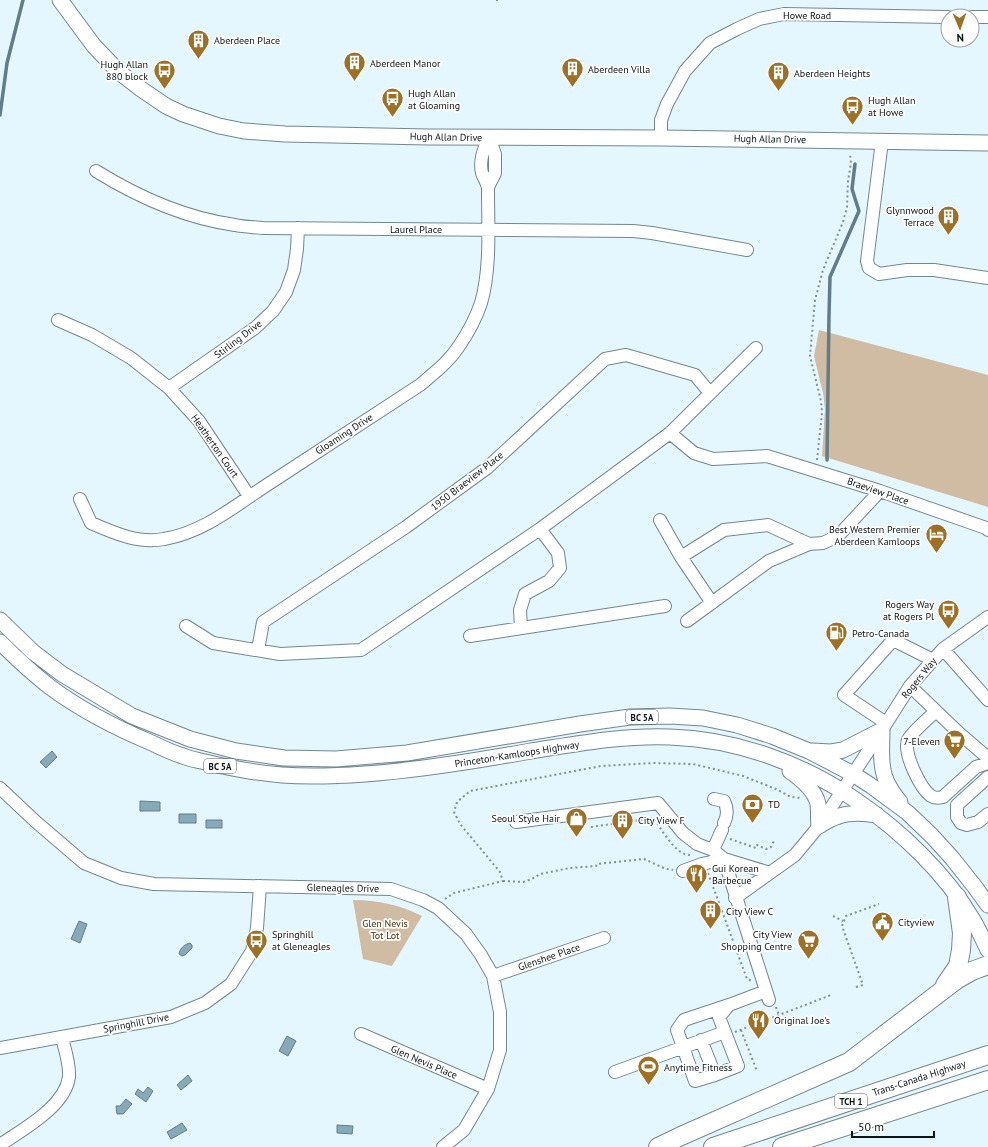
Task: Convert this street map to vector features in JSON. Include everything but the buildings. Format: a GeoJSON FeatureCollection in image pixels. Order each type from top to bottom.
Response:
{"type":"FeatureCollection","features":[{"type":"Feature","properties":{"kind":"highway"},"geometry":{"type":"LineString","coordinates":[[939,993],[958,966],[960,958],[962,933],[957,897]]}},
{"type":"Feature","properties":{"kind":"highway"},"geometry":{"type":"LineString","coordinates":[[658,1147],[849,1062],[956,980],[972,971],[988,965]]}},
{"type":"Feature","properties":{"kind":"highway","name":"Trans-Canada Highway"},"geometry":{"type":"LineString","coordinates":[[713,1147],[988,1055]]}},
{"type":"Feature","properties":{"kind":"highway","name":"TCH 1"},"geometry":{"type":"LineString","coordinates":[[782,1147],[988,1080]]}},
{"type":"Feature","properties":{"kind":"main road","name":"Hugh Allan Drive"},"geometry":{"type":"LineString","coordinates":[[60,0],[94,46],[119,72],[141,89],[166,106],[182,114],[219,126],[244,131],[270,134],[850,140],[988,143]]}},
{"type":"Feature","properties":{"kind":"main road","name":"Princeton-Kamloops Highway"},"geometry":{"type":"LineString","coordinates":[[0,620],[32,652],[62,674],[132,716],[190,739],[236,751],[284,758],[336,759],[407,753],[630,717],[670,716],[702,718],[737,725],[772,736],[809,751],[853,774],[908,813],[952,858],[988,905]]}},
{"type":"Feature","properties":{"kind":"main road","name":"Princeton-Kamloops Highway"},"geometry":{"type":"LineString","coordinates":[[0,642],[50,687],[94,716],[120,730],[184,757],[232,769],[283,775],[332,776],[404,771],[631,737],[669,736],[731,744],[799,768],[842,790],[877,814],[936,870],[973,920],[988,950]]}},
{"type":"Feature","properties":{"kind":"main road"},"geometry":{"type":"LineString","coordinates":[[809,751],[831,752],[843,750],[884,726]]}},
{"type":"Feature","properties":{"kind":"main road"},"geometry":{"type":"LineString","coordinates":[[884,726],[882,755],[883,771],[888,785],[908,813]]}},
{"type":"Feature","properties":{"kind":"main road"},"geometry":{"type":"LineString","coordinates":[[768,756],[800,778],[808,786],[818,803],[818,826],[838,816],[863,813],[877,814]]}},
{"type":"Feature","properties":{"kind":"street","name":"Howe Road"},"geometry":{"type":"LineString","coordinates":[[661,138],[661,120],[667,104],[684,71],[710,43],[759,19],[784,14],[940,17]]}},
{"type":"Feature","properties":{"kind":"street","name":"Gloaming Drive"},"geometry":{"type":"LineString","coordinates":[[80,499],[92,523],[118,534],[142,540],[163,539],[187,533],[210,523],[420,385],[442,367],[459,348],[472,326],[481,303],[486,281],[488,187],[496,172],[495,154],[489,137]]}},
{"type":"Feature","properties":{"kind":"street"},"geometry":{"type":"LineString","coordinates":[[882,141],[867,261],[869,268],[879,274],[907,270],[934,270],[988,278]]}},
{"type":"Feature","properties":{"kind":"street","name":"Laurel Place"},"geometry":{"type":"LineString","coordinates":[[96,170],[117,184],[172,209],[201,218],[235,225],[263,228],[633,231],[747,250]]}},
{"type":"Feature","properties":{"kind":"street","name":"Stirling Drive"},"geometry":{"type":"LineString","coordinates":[[169,388],[255,328],[273,311],[286,292],[294,270],[298,228]]}},
{"type":"Feature","properties":{"kind":"street","name":"Heatherton Court"},"geometry":{"type":"LineString","coordinates":[[58,320],[92,335],[131,358],[169,388],[199,420],[249,496]]}},
{"type":"Feature","properties":{"kind":"street"},"geometry":{"type":"LineString","coordinates":[[186,626],[213,643],[280,654],[361,650],[540,529],[670,433],[756,348]]}},
{"type":"Feature","properties":{"kind":"street","name":"1950 Braeview Place"},"geometry":{"type":"LineString","coordinates":[[258,650],[264,622],[406,527],[487,468],[605,359],[626,355],[696,375],[710,393]]}},
{"type":"Feature","properties":{"kind":"street","name":"Braeview Place"},"geometry":{"type":"LineString","coordinates":[[670,433],[694,453],[713,459],[767,456],[880,491],[986,528],[988,530]]}},
{"type":"Feature","properties":{"kind":"street"},"geometry":{"type":"LineString","coordinates":[[687,621],[769,561],[809,544],[823,543],[838,536],[880,491]]}},
{"type":"Feature","properties":{"kind":"street"},"geometry":{"type":"LineString","coordinates":[[660,520],[712,603]]}},
{"type":"Feature","properties":{"kind":"street"},"geometry":{"type":"LineString","coordinates":[[682,557],[724,530],[768,525],[809,544]]}},
{"type":"Feature","properties":{"kind":"street"},"geometry":{"type":"LineString","coordinates":[[521,628],[520,610],[525,594],[549,581],[560,568],[558,553],[540,529]]}},
{"type":"Feature","properties":{"kind":"street"},"geometry":{"type":"LineString","coordinates":[[470,636],[665,606]]}},
{"type":"Feature","properties":{"kind":"street","name":"Rogers Way"},"geometry":{"type":"LineString","coordinates":[[736,898],[795,855],[818,826],[910,686],[943,649],[988,618]]}},
{"type":"Feature","properties":{"kind":"street"},"geometry":{"type":"LineString","coordinates":[[884,726],[844,695],[893,640],[933,660]]}},
{"type":"Feature","properties":{"kind":"street"},"geometry":{"type":"LineString","coordinates":[[943,649],[988,700]]}},
{"type":"Feature","properties":{"kind":"street"},"geometry":{"type":"LineString","coordinates":[[910,686],[959,733],[988,758]]}},
{"type":"Feature","properties":{"kind":"street"},"geometry":{"type":"LineString","coordinates":[[936,711],[910,736],[907,742],[909,756],[918,780],[931,796],[943,797],[976,767],[988,763]]}},
{"type":"Feature","properties":{"kind":"street"},"geometry":{"type":"LineString","coordinates":[[988,777],[957,805],[957,817],[961,823],[967,825],[978,822],[988,814]]}},
{"type":"Feature","properties":{"kind":"street","name":"Gleneagles Drive"},"geometry":{"type":"LineString","coordinates":[[0,788],[34,821],[84,863],[121,878],[154,884],[391,889],[423,900],[438,908],[466,934],[481,955],[493,976],[500,1012],[500,1050],[488,1089],[464,1130],[443,1147]]}},
{"type":"Feature","properties":{"kind":"street"},"geometry":{"type":"LineString","coordinates":[[713,850],[725,830],[727,818],[727,807],[724,801],[714,799]]}},
{"type":"Feature","properties":{"kind":"street"},"geometry":{"type":"LineString","coordinates":[[516,822],[658,803],[683,834],[697,844],[713,850],[724,860],[768,995],[729,1005],[684,1020],[677,1030],[695,1081],[738,1066],[728,1032],[719,1017],[729,1005]]}},
{"type":"Feature","properties":{"kind":"street"},"geometry":{"type":"LineString","coordinates":[[684,871],[702,864],[724,860],[770,873]]}},
{"type":"Feature","properties":{"kind":"street","name":"Springhill Drive"},"geometry":{"type":"LineString","coordinates":[[0,1048],[62,1038],[171,1017],[205,1003],[231,984],[252,951],[257,928],[260,886]]}},
{"type":"Feature","properties":{"kind":"street","name":"Glenshee Place"},"geometry":{"type":"LineString","coordinates":[[493,976],[604,938]]}},
{"type":"Feature","properties":{"kind":"street"},"geometry":{"type":"LineString","coordinates":[[615,1072],[701,1040],[728,1032]]}},
{"type":"Feature","properties":{"kind":"street","name":"Glen Nevis Place"},"geometry":{"type":"LineString","coordinates":[[361,1034],[488,1089]]}},
{"type":"Feature","properties":{"kind":"street"},"geometry":{"type":"LineString","coordinates":[[0,1145],[39,1118],[55,1104],[65,1090],[69,1076],[67,1058],[62,1038]]}},
{"type":"Feature","properties":{"kind":"street"},"geometry":{"type":"LineString","coordinates":[[701,1040],[715,1075]]}},
{"type":"Feature","properties":{"kind":"path"},"geometry":{"type":"LineString","coordinates":[[816,470],[822,413],[821,401],[810,356],[815,300],[823,270],[843,222],[847,207],[848,181],[851,163],[850,140]]}},
{"type":"Feature","properties":{"kind":"path"},"geometry":{"type":"LineString","coordinates":[[591,827],[654,818],[670,842],[684,855],[689,856],[692,851]]}},
{"type":"Feature","properties":{"kind":"path"},"geometry":{"type":"LineString","coordinates":[[725,830],[756,848],[757,845],[766,849],[771,848],[775,839]]}},
{"type":"Feature","properties":{"kind":"path"},"geometry":{"type":"LineString","coordinates":[[503,881],[523,882],[532,880],[540,874],[570,868],[644,859],[666,869],[684,871]]}},
{"type":"Feature","properties":{"kind":"path"},"geometry":{"type":"LineString","coordinates":[[711,871],[707,872],[747,978]]}},
{"type":"Feature","properties":{"kind":"path"},"geometry":{"type":"LineString","coordinates":[[856,987],[863,985],[842,926],[843,921],[846,916],[879,904]]}},
{"type":"Feature","properties":{"kind":"path"},"geometry":{"type":"LineString","coordinates":[[832,916],[843,921]]}},
{"type":"Feature","properties":{"kind":"path"},"geometry":{"type":"LineString","coordinates":[[728,1032],[741,1030],[832,995]]}},
{"type":"Feature","properties":{"kind":"path"},"geometry":{"type":"LineString","coordinates":[[741,1030],[757,1071]]}},
{"type":"Feature","properties":{"kind":"green space"},"geometry":{"type":"Polygon","coordinates":[[[819,330],[988,375],[988,507],[822,456],[825,409],[823,393],[814,356],[819,330]]]}},
{"type":"Feature","properties":{"kind":"green space","name":"Glen Nevis Tot Lot"},"geometry":{"type":"Polygon","coordinates":[[[353,900],[389,904],[422,916],[392,966],[363,959],[353,900]]]}},
{"type":"Feature","properties":{"kind":"water"},"geometry":{"type":"Polygon","coordinates":[[[52,751],[57,757],[46,768],[40,762],[52,751]]]}},
{"type":"Feature","properties":{"kind":"water"},"geometry":{"type":"Polygon","coordinates":[[[140,801],[160,802],[160,811],[140,811],[140,801]]]}},
{"type":"Feature","properties":{"kind":"water"},"geometry":{"type":"Polygon","coordinates":[[[179,814],[196,814],[196,823],[179,823],[179,814]]]}},
{"type":"Feature","properties":{"kind":"water"},"geometry":{"type":"Polygon","coordinates":[[[206,820],[222,820],[222,828],[206,828],[206,820]]]}},
{"type":"Feature","properties":{"kind":"water"},"geometry":{"type":"Polygon","coordinates":[[[79,921],[87,924],[80,943],[71,939],[79,921]]]}},
{"type":"Feature","properties":{"kind":"water"},"geometry":{"type":"Polygon","coordinates":[[[190,943],[192,948],[185,955],[182,956],[179,954],[180,950],[186,944],[190,943]]]}},
{"type":"Feature","properties":{"kind":"water"},"geometry":{"type":"Polygon","coordinates":[[[287,1036],[296,1041],[288,1056],[279,1051],[287,1036]]]}},
{"type":"Feature","properties":{"kind":"water"},"geometry":{"type":"Polygon","coordinates":[[[188,1075],[192,1081],[181,1090],[177,1085],[188,1075]]]}},
{"type":"Feature","properties":{"kind":"water"},"geometry":{"type":"Polygon","coordinates":[[[148,1087],[153,1091],[146,1102],[135,1094],[138,1089],[143,1093],[148,1087]]]}},
{"type":"Feature","properties":{"kind":"water"},"geometry":{"type":"Polygon","coordinates":[[[126,1099],[132,1104],[123,1114],[117,1114],[116,1106],[120,1106],[126,1099]]]}},
{"type":"Feature","properties":{"kind":"water"},"geometry":{"type":"Polygon","coordinates":[[[182,1123],[187,1130],[171,1139],[167,1132],[182,1123]]]}},
{"type":"Feature","properties":{"kind":"water"},"geometry":{"type":"Polygon","coordinates":[[[337,1125],[353,1126],[352,1134],[337,1133],[337,1125]]]}},
{"type":"Feature","properties":{"kind":"waterway"},"geometry":{"type":"LineString","coordinates":[[0,115],[7,63],[23,0]]}},
{"type":"Feature","properties":{"kind":"waterway"},"geometry":{"type":"LineString","coordinates":[[827,460],[830,277],[859,211],[852,189],[855,164]]}},
{"type":"Feature","properties":{"kind":"place","name":"Aberdeen Place"},"geometry":{"type":"Point","coordinates":[198,60]}},
{"type":"Feature","properties":{"kind":"place","name":"Aberdeen Manor"},"geometry":{"type":"Point","coordinates":[355,82]}},
{"type":"Feature","properties":{"kind":"place","name":"Aberdeen Villa"},"geometry":{"type":"Point","coordinates":[573,88]}},
{"type":"Feature","properties":{"kind":"place","name":"Hugh Allan 880 block"},"geometry":{"type":"Point","coordinates":[164,90]}},
{"type":"Feature","properties":{"kind":"place","name":"Aberdeen Heights"},"geometry":{"type":"Point","coordinates":[778,92]}},
{"type":"Feature","properties":{"kind":"place","name":"Hugh Allan at Gloaming"},"geometry":{"type":"Point","coordinates":[393,118]}},
{"type":"Feature","properties":{"kind":"place","name":"Hugh Allan at Howe"},"geometry":{"type":"Point","coordinates":[852,126]}},
{"type":"Feature","properties":{"kind":"place","name":"Glynnwood Terrace"},"geometry":{"type":"Point","coordinates":[949,236]}},
{"type":"Feature","properties":{"kind":"place","name":"Best Western Premier Aberdeen Kamloops"},"geometry":{"type":"Point","coordinates":[936,554]}},
{"type":"Feature","properties":{"kind":"place","name":"Rogers Way at Rogers Pl"},"geometry":{"type":"Point","coordinates":[949,630]}},
{"type":"Feature","properties":{"kind":"place","name":"Petro-Canada"},"geometry":{"type":"Point","coordinates":[837,652]}},
{"type":"Feature","properties":{"kind":"place","name":"7-Eleven"},"geometry":{"type":"Point","coordinates":[955,760]}},
{"type":"Feature","properties":{"kind":"place","name":"TD"},"geometry":{"type":"Point","coordinates":[753,824]}},
{"type":"Feature","properties":{"kind":"place","name":"Seoul Style Hair"},"geometry":{"type":"Point","coordinates":[576,838]}},
{"type":"Feature","properties":{"kind":"place","name":"City View F"},"geometry":{"type":"Point","coordinates":[623,840]}},
{"type":"Feature","properties":{"kind":"place","name":"Gui Korean Barbecue"},"geometry":{"type":"Point","coordinates":[697,894]}},
{"type":"Feature","properties":{"kind":"place","name":"City View C"},"geometry":{"type":"Point","coordinates":[710,930]}},
{"type":"Feature","properties":{"kind":"place","name":"Cityview"},"geometry":{"type":"Point","coordinates":[882,942]}},
{"type":"Feature","properties":{"kind":"place","name":"Springhill at Gleneagles"},"geometry":{"type":"Point","coordinates":[257,960]}},
{"type":"Feature","properties":{"kind":"place","name":"City View Shopping Centre"},"geometry":{"type":"Point","coordinates":[808,960]}},
{"type":"Feature","properties":{"kind":"place","name":"Original Joe's"},"geometry":{"type":"Point","coordinates":[758,1040]}},
{"type":"Feature","properties":{"kind":"place","name":"Anytime Fitness"},"geometry":{"type":"Point","coordinates":[648,1086]}}]}
